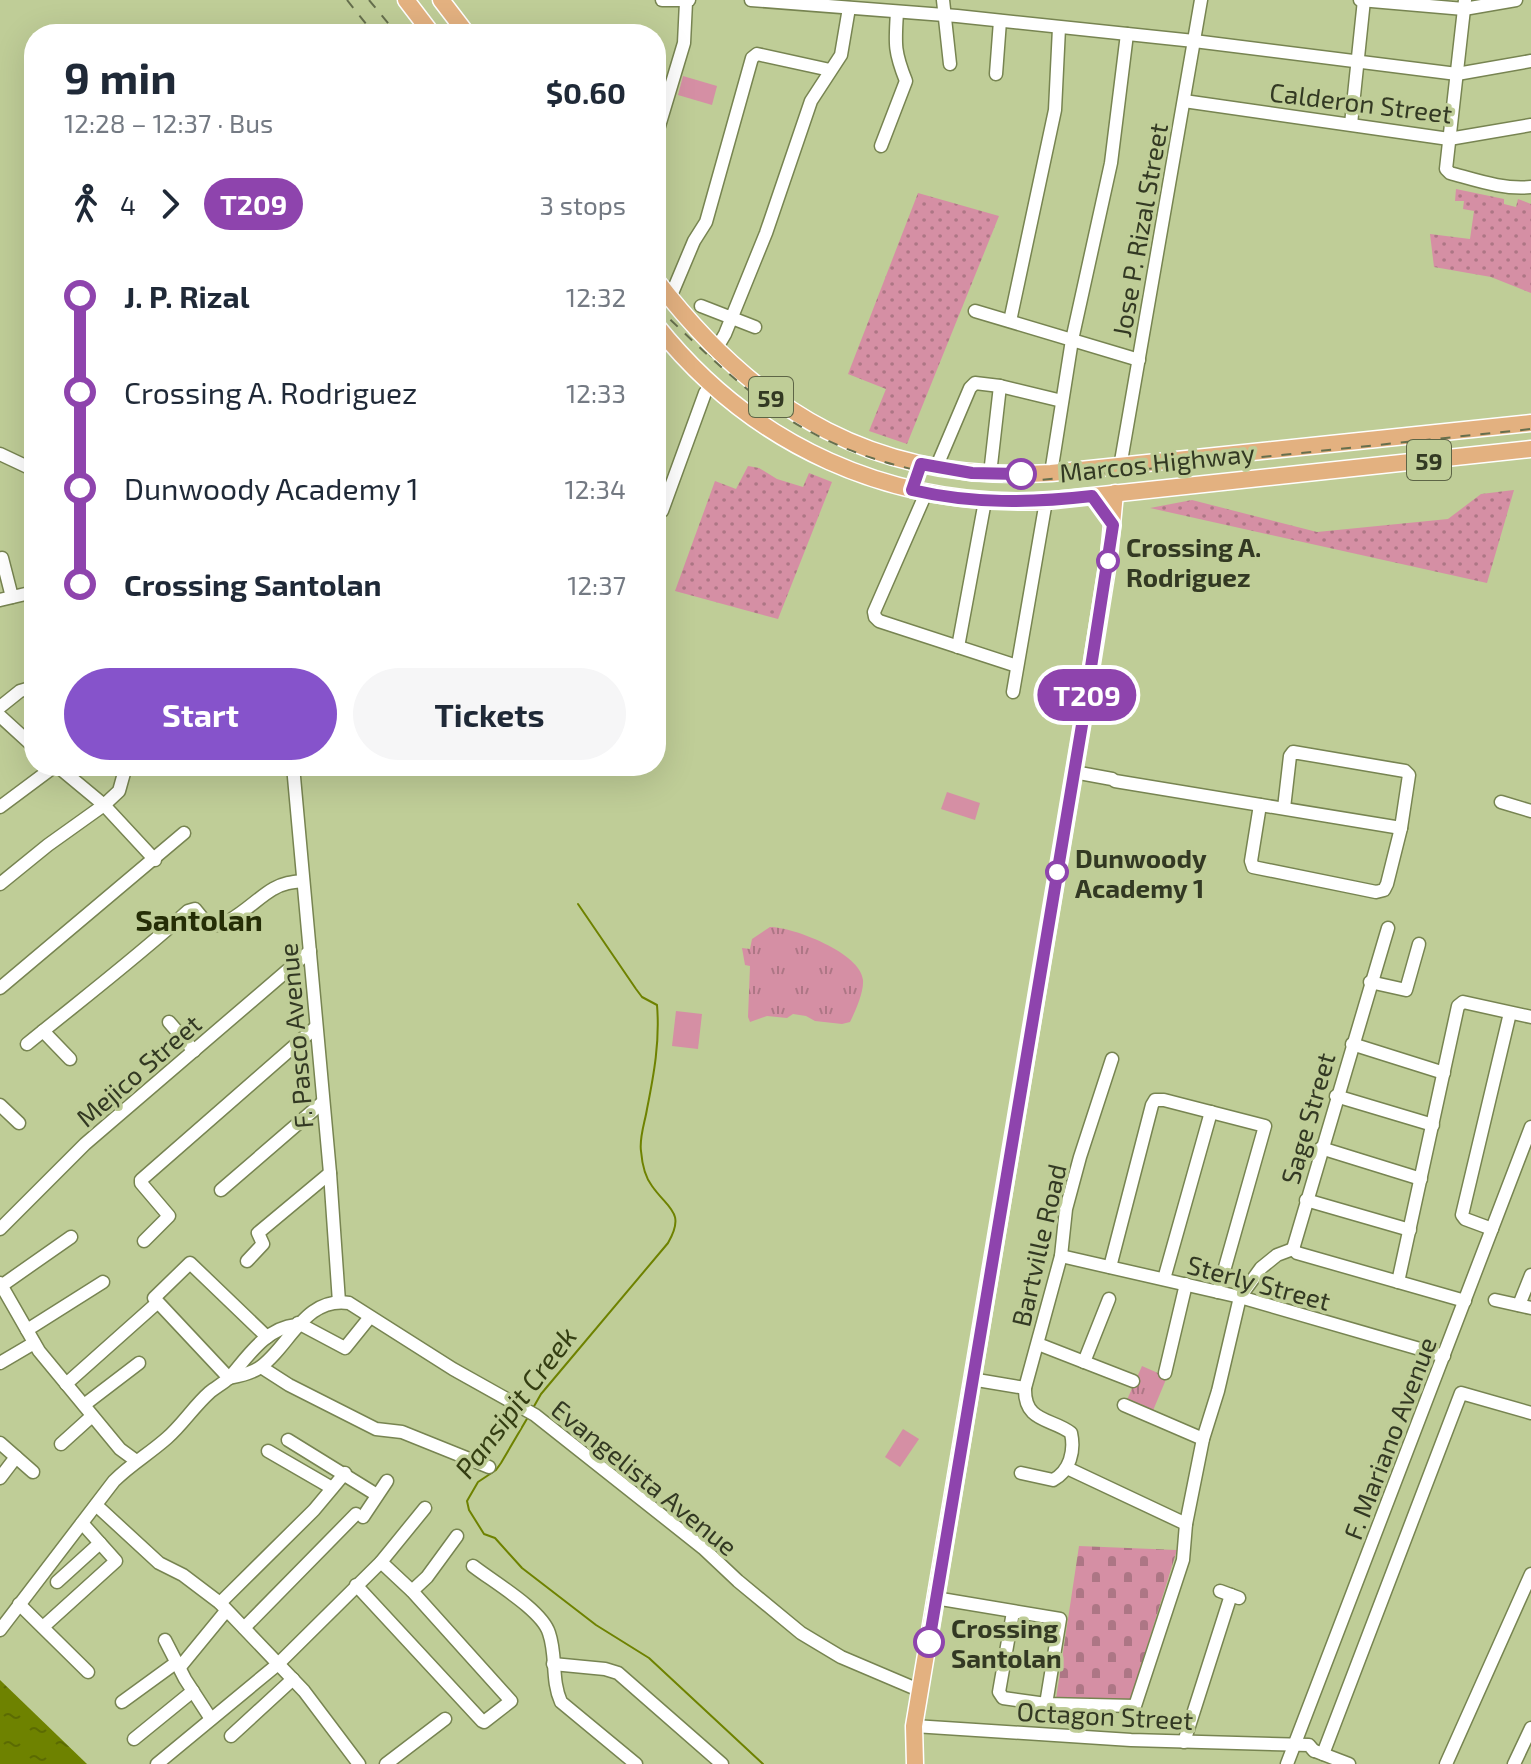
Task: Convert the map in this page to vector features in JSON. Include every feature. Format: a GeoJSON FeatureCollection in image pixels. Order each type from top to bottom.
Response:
{"type":"FeatureCollection","features":[{"type":"Feature","properties":{"kind":"main road"},"geometry":{"type":"LineString","coordinates":[[406,0],[424,24]]}},
{"type":"Feature","properties":{"kind":"main road"},"geometry":{"type":"LineString","coordinates":[[441,0],[459,24]]}},
{"type":"Feature","properties":{"kind":"main road","name":"Marcos Highway"},"geometry":{"type":"LineString","coordinates":[[666,293],[715,351],[752,383],[814,425],[856,444],[928,466],[990,474],[1051,473],[1531,423]]}},
{"type":"Feature","properties":{"kind":"main road","name":"Marcos Highway"},"geometry":{"type":"LineString","coordinates":[[666,342],[749,415],[798,447],[851,472],[919,492],[985,501],[1046,501],[1531,449]]}},
{"type":"Feature","properties":{"kind":"main road"},"geometry":{"type":"LineString","coordinates":[[1356,441],[1360,467]]}},
{"type":"Feature","properties":{"kind":"main road"},"geometry":{"type":"LineString","coordinates":[[919,492],[928,466]]}},
{"type":"Feature","properties":{"kind":"main road"},"geometry":{"type":"LineString","coordinates":[[915,1764],[914,1726],[1073,775],[1113,525],[1115,493]]}},
{"type":"Feature","properties":{"kind":"main road"},"geometry":{"type":"LineString","coordinates":[[1092,496],[1113,525]]}},
{"type":"Feature","properties":{"kind":"street"},"geometry":{"type":"LineString","coordinates":[[662,0],[687,1],[684,43],[666,103]]}},
{"type":"Feature","properties":{"kind":"street"},"geometry":{"type":"LineString","coordinates":[[751,0],[945,15],[1194,41],[1457,74],[1531,61]]}},
{"type":"Feature","properties":{"kind":"street"},"geometry":{"type":"LineString","coordinates":[[943,0],[950,64]]}},
{"type":"Feature","properties":{"kind":"street","name":"Jose P. Rizal Street"},"geometry":{"type":"LineString","coordinates":[[1120,467],[1201,0]]}},
{"type":"Feature","properties":{"kind":"street"},"geometry":{"type":"LineString","coordinates":[[1351,124],[1362,0],[1465,5],[1516,0]]}},
{"type":"Feature","properties":{"kind":"street"},"geometry":{"type":"LineString","coordinates":[[1465,5],[1446,169],[1450,173],[1491,183],[1515,188],[1531,187]]}},
{"type":"Feature","properties":{"kind":"street"},"geometry":{"type":"LineString","coordinates":[[715,351],[766,233],[811,101],[844,45],[849,8]]}},
{"type":"Feature","properties":{"kind":"street"},"geometry":{"type":"LineString","coordinates":[[881,146],[906,81],[894,46],[897,12]]}},
{"type":"Feature","properties":{"kind":"street"},"geometry":{"type":"LineString","coordinates":[[996,74],[1000,21]]}},
{"type":"Feature","properties":{"kind":"street"},"geometry":{"type":"LineString","coordinates":[[1010,321],[1055,110],[1059,28]]}},
{"type":"Feature","properties":{"kind":"street"},"geometry":{"type":"LineString","coordinates":[[1051,473],[1072,340],[1111,163],[1127,34]]}},
{"type":"Feature","properties":{"kind":"street"},"geometry":{"type":"LineString","coordinates":[[670,298],[694,241],[706,222],[752,58],[757,54],[830,70]]}},
{"type":"Feature","properties":{"kind":"street","name":"Calderon Street"},"geometry":{"type":"LineString","coordinates":[[1184,101],[1449,139],[1531,125]]}},
{"type":"Feature","properties":{"kind":"street"},"geometry":{"type":"LineString","coordinates":[[701,306],[755,327]]}},
{"type":"Feature","properties":{"kind":"street"},"geometry":{"type":"LineString","coordinates":[[975,311],[1139,360]]}},
{"type":"Feature","properties":{"kind":"street"},"geometry":{"type":"LineString","coordinates":[[928,466],[975,383],[1062,401]]}},
{"type":"Feature","properties":{"kind":"street"},"geometry":{"type":"LineString","coordinates":[[666,500],[705,393],[712,384]]}},
{"type":"Feature","properties":{"kind":"street"},"geometry":{"type":"LineString","coordinates":[[990,474],[1000,386]]}},
{"type":"Feature","properties":{"kind":"street"},"geometry":{"type":"LineString","coordinates":[[0,454],[24,465]]}},
{"type":"Feature","properties":{"kind":"street"},"geometry":{"type":"LineString","coordinates":[[919,492],[874,612],[875,617],[879,621],[1017,666]]}},
{"type":"Feature","properties":{"kind":"street"},"geometry":{"type":"LineString","coordinates":[[958,647],[985,501]]}},
{"type":"Feature","properties":{"kind":"street"},"geometry":{"type":"LineString","coordinates":[[1013,692],[1046,501]]}},
{"type":"Feature","properties":{"kind":"street"},"geometry":{"type":"LineString","coordinates":[[2,558],[6,598]]}},
{"type":"Feature","properties":{"kind":"street"},"geometry":{"type":"LineString","coordinates":[[0,707],[24,690]]}},
{"type":"Feature","properties":{"kind":"street"},"geometry":{"type":"LineString","coordinates":[[2,724],[24,740]]}},
{"type":"Feature","properties":{"kind":"street"},"geometry":{"type":"LineString","coordinates":[[1260,805],[1251,861],[1253,867],[1376,892],[1384,890],[1401,828],[1409,775],[1405,771],[1298,751],[1290,756],[1284,808]]}},
{"type":"Feature","properties":{"kind":"street"},"geometry":{"type":"LineString","coordinates":[[1073,775],[1111,784],[1115,781],[1401,828]]}},
{"type":"Feature","properties":{"kind":"street"},"geometry":{"type":"LineString","coordinates":[[0,807],[42,776]]}},
{"type":"Feature","properties":{"kind":"street"},"geometry":{"type":"LineString","coordinates":[[68,776],[104,805],[155,860]]}},
{"type":"Feature","properties":{"kind":"street"},"geometry":{"type":"LineString","coordinates":[[0,884],[104,805],[119,791],[123,776]]}},
{"type":"Feature","properties":{"kind":"street","name":"F. Pasco Avenue"},"geometry":{"type":"LineString","coordinates":[[294,776],[339,1302]]}},
{"type":"Feature","properties":{"kind":"street"},"geometry":{"type":"LineString","coordinates":[[1501,802],[1531,811]]}},
{"type":"Feature","properties":{"kind":"street"},"geometry":{"type":"LineString","coordinates":[[2,981],[155,860],[184,833]]}},
{"type":"Feature","properties":{"kind":"street"},"geometry":{"type":"LineString","coordinates":[[27,1044],[121,970],[188,911],[195,909],[208,925],[219,926],[273,889],[288,882],[303,881]]}},
{"type":"Feature","properties":{"kind":"street","name":"Sage Street"},"geometry":{"type":"LineString","coordinates":[[1293,1249],[1388,928]]}},
{"type":"Feature","properties":{"kind":"street"},"geometry":{"type":"LineString","coordinates":[[1370,982],[1403,991],[1408,988],[1419,944]]}},
{"type":"Feature","properties":{"kind":"street","name":"Mejico Street"},"geometry":{"type":"LineString","coordinates":[[0,1229],[85,1144],[310,951]]}},
{"type":"Feature","properties":{"kind":"street"},"geometry":{"type":"LineString","coordinates":[[1398,1282],[1458,1006],[1463,1002],[1531,1017]]}},
{"type":"Feature","properties":{"kind":"street"},"geometry":{"type":"LineString","coordinates":[[1492,1229],[1462,1215],[1510,1013]]}},
{"type":"Feature","properties":{"kind":"street"},"geometry":{"type":"LineString","coordinates":[[169,1022],[194,1051]]}},
{"type":"Feature","properties":{"kind":"street"},"geometry":{"type":"LineString","coordinates":[[144,1241],[169,1216],[141,1180],[316,1027]]}},
{"type":"Feature","properties":{"kind":"street"},"geometry":{"type":"LineString","coordinates":[[43,1031],[70,1059]]}},
{"type":"Feature","properties":{"kind":"street"},"geometry":{"type":"LineString","coordinates":[[1352,1044],[1444,1073]]}},
{"type":"Feature","properties":{"kind":"street","name":"Bartville Road"},"geometry":{"type":"LineString","coordinates":[[1025,1388],[1061,1256],[1066,1209],[1112,1059]]}},
{"type":"Feature","properties":{"kind":"street"},"geometry":{"type":"LineString","coordinates":[[1336,1096],[1433,1125]]}},
{"type":"Feature","properties":{"kind":"street"},"geometry":{"type":"LineString","coordinates":[[1110,1267],[1155,1100],[1164,1100],[1265,1126],[1218,1292]]}},
{"type":"Feature","properties":{"kind":"street"},"geometry":{"type":"LineString","coordinates":[[221,1190],[323,1102]]}},
{"type":"Feature","properties":{"kind":"street"},"geometry":{"type":"LineString","coordinates":[[0,1105],[19,1123]]}},
{"type":"Feature","properties":{"kind":"street"},"geometry":{"type":"LineString","coordinates":[[1164,1279],[1211,1112]]}},
{"type":"Feature","properties":{"kind":"street","name":"F. Mariano Avenue"},"geometry":{"type":"LineString","coordinates":[[1287,1764],[1531,1127]]}},
{"type":"Feature","properties":{"kind":"street"},"geometry":{"type":"LineString","coordinates":[[1321,1148],[1421,1179]]}},
{"type":"Feature","properties":{"kind":"street"},"geometry":{"type":"LineString","coordinates":[[247,1261],[263,1244],[258,1233],[330,1173]]}},
{"type":"Feature","properties":{"kind":"street"},"geometry":{"type":"LineString","coordinates":[[1306,1200],[1410,1230]]}},
{"type":"Feature","properties":{"kind":"street"},"geometry":{"type":"LineString","coordinates":[[71,1237],[1,1285],[34,1343],[120,1449],[135,1460]]}},
{"type":"Feature","properties":{"kind":"street"},"geometry":{"type":"LineString","coordinates":[[1013,1612],[1000,1695],[1003,1698],[1046,1704],[1135,1706],[1183,1560],[1186,1524],[1203,1439],[1218,1391],[1240,1297],[1253,1277],[1269,1260],[1293,1249],[1297,1253],[1465,1301]]}},
{"type":"Feature","properties":{"kind":"street","name":"Sterly Street"},"geometry":{"type":"LineString","coordinates":[[1061,1256],[1240,1297],[1444,1356]]}},
{"type":"Feature","properties":{"kind":"street"},"geometry":{"type":"LineString","coordinates":[[229,1378],[154,1298],[190,1263],[267,1337]]}},
{"type":"Feature","properties":{"kind":"street"},"geometry":{"type":"LineString","coordinates":[[1495,1300],[1525,1307],[1531,1275]]}},
{"type":"Feature","properties":{"kind":"street"},"geometry":{"type":"LineString","coordinates":[[27,1330],[103,1282]]}},
{"type":"Feature","properties":{"kind":"street"},"geometry":{"type":"LineString","coordinates":[[1165,1373],[1186,1284]]}},
{"type":"Feature","properties":{"kind":"street"},"geometry":{"type":"LineString","coordinates":[[1084,1362],[1109,1299]]}},
{"type":"Feature","properties":{"kind":"street"},"geometry":{"type":"LineString","coordinates":[[229,1378],[267,1337],[293,1327],[325,1306],[339,1302]]}},
{"type":"Feature","properties":{"kind":"street","name":"Evangelista Avenue"},"geometry":{"type":"LineString","coordinates":[[339,1302],[349,1303],[453,1369],[530,1412],[703,1548],[801,1633],[841,1657],[921,1691]]}},
{"type":"Feature","properties":{"kind":"street"},"geometry":{"type":"LineString","coordinates":[[66,1384],[157,1303]]}},
{"type":"Feature","properties":{"kind":"street"},"geometry":{"type":"LineString","coordinates":[[293,1327],[345,1348],[370,1317]]}},
{"type":"Feature","properties":{"kind":"street"},"geometry":{"type":"LineString","coordinates":[[0,1630],[96,1505],[135,1460],[164,1441],[209,1392],[229,1378],[261,1367],[293,1327]]}},
{"type":"Feature","properties":{"kind":"street"},"geometry":{"type":"LineString","coordinates":[[0,1363],[34,1343]]}},
{"type":"Feature","properties":{"kind":"street"},"geometry":{"type":"LineString","coordinates":[[1038,1344],[1133,1381]]}},
{"type":"Feature","properties":{"kind":"street"},"geometry":{"type":"LineString","coordinates":[[84,1405],[139,1363]]}},
{"type":"Feature","properties":{"kind":"street"},"geometry":{"type":"LineString","coordinates":[[261,1367],[289,1385],[376,1429],[402,1432],[489,1467]]}},
{"type":"Feature","properties":{"kind":"street"},"geometry":{"type":"LineString","coordinates":[[971,1379],[1025,1388],[1027,1403],[1036,1416],[1071,1433],[1072,1448],[1062,1475],[1053,1480],[1021,1473]]}},
{"type":"Feature","properties":{"kind":"street"},"geometry":{"type":"LineString","coordinates":[[1318,1752],[1461,1393],[1531,1413]]}},
{"type":"Feature","properties":{"kind":"street"},"geometry":{"type":"LineString","coordinates":[[1124,1405],[1203,1439]]}},
{"type":"Feature","properties":{"kind":"street"},"geometry":{"type":"LineString","coordinates":[[61,1444],[92,1416]]}},
{"type":"Feature","properties":{"kind":"street"},"geometry":{"type":"LineString","coordinates":[[288,1440],[377,1495]]}},
{"type":"Feature","properties":{"kind":"street"},"geometry":{"type":"LineString","coordinates":[[0,1443],[33,1472]]}},
{"type":"Feature","properties":{"kind":"street"},"geometry":{"type":"LineString","coordinates":[[268,1451],[332,1488]]}},
{"type":"Feature","properties":{"kind":"street"},"geometry":{"type":"LineString","coordinates":[[0,1478],[16,1457]]}},
{"type":"Feature","properties":{"kind":"street"},"geometry":{"type":"LineString","coordinates":[[1067,1468],[1186,1524]]}},
{"type":"Feature","properties":{"kind":"street"},"geometry":{"type":"LineString","coordinates":[[122,1702],[178,1665],[223,1607],[345,1473]]}},
{"type":"Feature","properties":{"kind":"street"},"geometry":{"type":"LineString","coordinates":[[244,1628],[359,1516],[387,1481]]}},
{"type":"Feature","properties":{"kind":"street"},"geometry":{"type":"LineString","coordinates":[[96,1505],[159,1563],[183,1575],[223,1607],[293,1679],[359,1764]]}},
{"type":"Feature","properties":{"kind":"street"},"geometry":{"type":"LineString","coordinates":[[157,1764],[278,1664],[381,1562],[425,1508]]}},
{"type":"Feature","properties":{"kind":"street"},"geometry":{"type":"LineString","coordinates":[[43,1627],[116,1561],[82,1523]]}},
{"type":"Feature","properties":{"kind":"street"},"geometry":{"type":"LineString","coordinates":[[412,1591],[427,1577],[457,1536]]}},
{"type":"Feature","properties":{"kind":"street"},"geometry":{"type":"LineString","coordinates":[[57,1582],[100,1543]]}},
{"type":"Feature","properties":{"kind":"street"},"geometry":{"type":"LineString","coordinates":[[356,1585],[484,1722],[511,1699],[412,1591],[381,1562]]}},
{"type":"Feature","properties":{"kind":"street"},"geometry":{"type":"LineString","coordinates":[[473,1566],[535,1614],[549,1631],[554,1687],[561,1702],[636,1764]]}},
{"type":"Feature","properties":{"kind":"street"},"geometry":{"type":"LineString","coordinates":[[1446,1764],[1531,1574]]}},
{"type":"Feature","properties":{"kind":"street"},"geometry":{"type":"LineString","coordinates":[[1184,1742],[1230,1595]]}},
{"type":"Feature","properties":{"kind":"street"},"geometry":{"type":"LineString","coordinates":[[935,1598],[1060,1619],[1046,1704]]}},
{"type":"Feature","properties":{"kind":"street"},"geometry":{"type":"LineString","coordinates":[[19,1604],[88,1672]]}},
{"type":"Feature","properties":{"kind":"street"},"geometry":{"type":"LineString","coordinates":[[165,1640],[211,1719]]}},
{"type":"Feature","properties":{"kind":"street"},"geometry":{"type":"LineString","coordinates":[[553,1664],[605,1669],[621,1675],[722,1764]]}},
{"type":"Feature","properties":{"kind":"street"},"geometry":{"type":"LineString","coordinates":[[231,1736],[293,1679]]}},
{"type":"Feature","properties":{"kind":"street"},"geometry":{"type":"LineString","coordinates":[[134,1739],[193,1691]]}},
{"type":"Feature","properties":{"kind":"street"},"geometry":{"type":"LineString","coordinates":[[386,1764],[445,1719]]}},
{"type":"Feature","properties":{"kind":"street","name":"Octagon Street"},"geometry":{"type":"LineString","coordinates":[[914,1726],[1184,1742],[1296,1745]]}},
{"type":"Feature","properties":{"kind":"street"},"geometry":{"type":"LineString","coordinates":[[1514,1764],[1531,1728]]}},
{"type":"Feature","properties":{"kind":"street"},"geometry":{"type":"LineString","coordinates":[[1296,1745],[1349,1764]]}},
{"type":"Feature","properties":{"kind":"green space"},"geometry":{"type":"Polygon","coordinates":[[[683,76],[717,86],[712,105],[678,95],[683,76]]]}},
{"type":"Feature","properties":{"kind":"green space"},"geometry":{"type":"Polygon","coordinates":[[[1456,189],[1504,199],[1504,204],[1516,207],[1518,199],[1531,204],[1531,293],[1491,277],[1434,267],[1430,234],[1470,239],[1474,211],[1463,209],[1464,201],[1455,201],[1456,189]]]}},
{"type":"Feature","properties":{"kind":"green space"},"geometry":{"type":"Polygon","coordinates":[[[918,193],[999,216],[907,444],[869,431],[886,389],[848,374],[918,193]]]}},
{"type":"Feature","properties":{"kind":"green space"},"geometry":{"type":"Polygon","coordinates":[[[748,466],[803,487],[809,473],[832,482],[778,619],[675,591],[715,481],[736,489],[748,466]]]}},
{"type":"Feature","properties":{"kind":"green space"},"geometry":{"type":"Polygon","coordinates":[[[1514,490],[1487,583],[1150,508],[1192,500],[1317,532],[1448,519],[1481,494],[1514,490]]]}},
{"type":"Feature","properties":{"kind":"green space"},"geometry":{"type":"Polygon","coordinates":[[[947,792],[980,803],[975,820],[941,809],[947,792]]]}},
{"type":"Feature","properties":{"kind":"green space"},"geometry":{"type":"Polygon","coordinates":[[[770,927],[794,931],[824,943],[851,960],[863,980],[850,1022],[815,1021],[793,1014],[787,1018],[767,1016],[750,1022],[750,966],[745,965],[742,948],[750,949],[752,939],[770,927]]]}},
{"type":"Feature","properties":{"kind":"green space"},"geometry":{"type":"Polygon","coordinates":[[[676,1011],[702,1014],[698,1049],[672,1046],[676,1011]]]}},
{"type":"Feature","properties":{"kind":"green space"},"geometry":{"type":"Polygon","coordinates":[[[1142,1366],[1167,1377],[1152,1413],[1126,1402],[1142,1366]]]}},
{"type":"Feature","properties":{"kind":"green space"},"geometry":{"type":"Polygon","coordinates":[[[903,1429],[919,1439],[900,1467],[885,1457],[903,1429]]]}},
{"type":"Feature","properties":{"kind":"green space"},"geometry":{"type":"Polygon","coordinates":[[[1079,1546],[1177,1550],[1130,1701],[1056,1699],[1079,1546]]]}},
{"type":"Feature","properties":{"kind":"water"},"geometry":{"type":"Polygon","coordinates":[[[0,1680],[87,1764],[0,1764],[0,1680]]]}},
{"type":"Feature","properties":{"kind":"waterway","name":"Pansipit Creek"},"geometry":{"type":"LineString","coordinates":[[533,1408],[541,1394],[668,1243],[675,1224],[673,1212],[647,1178],[641,1151],[641,1135],[656,1057],[657,1005],[642,997],[578,904]]}},
{"type":"Feature","properties":{"kind":"waterway","name":"Pansipit Creek"},"geometry":{"type":"LineString","coordinates":[[528,1417],[496,1470],[478,1482],[467,1501],[484,1534],[495,1538],[522,1568],[596,1625],[649,1658],[763,1764]]}},
{"type":"Feature","properties":{"kind":"railway"},"geometry":{"type":"LineString","coordinates":[[347,0],[366,24]]}},
{"type":"Feature","properties":{"kind":"railway"},"geometry":{"type":"LineString","coordinates":[[369,0],[389,24]]}},
{"type":"Feature","properties":{"kind":"railway"},"geometry":{"type":"LineString","coordinates":[[666,315],[744,386],[803,428],[862,455],[957,477],[1022,482],[1531,429]]}},
{"type":"Feature","properties":{"kind":"bus line","name":"T209"},"geometry":{"type":"LineString","coordinates":[[929,1642],[1113,525],[1092,496],[1046,501],[985,501],[912,490],[921,464],[972,473],[1021,474]]}},
{"type":"Feature","properties":{"kind":"place","name":"Crossing A. Rodriguez"},"geometry":{"type":"Point","coordinates":[1108,561]}},
{"type":"Feature","properties":{"kind":"place","name":"Dunwoody Academy 1"},"geometry":{"type":"Point","coordinates":[1057,872]}},
{"type":"Feature","properties":{"kind":"place","name":"Crossing Santolan"},"geometry":{"type":"Point","coordinates":[929,1642]}},
{"type":"Feature","properties":{"kind":"district","name":"Santolan"},"geometry":{"type":"Point","coordinates":[199,919]}}]}
